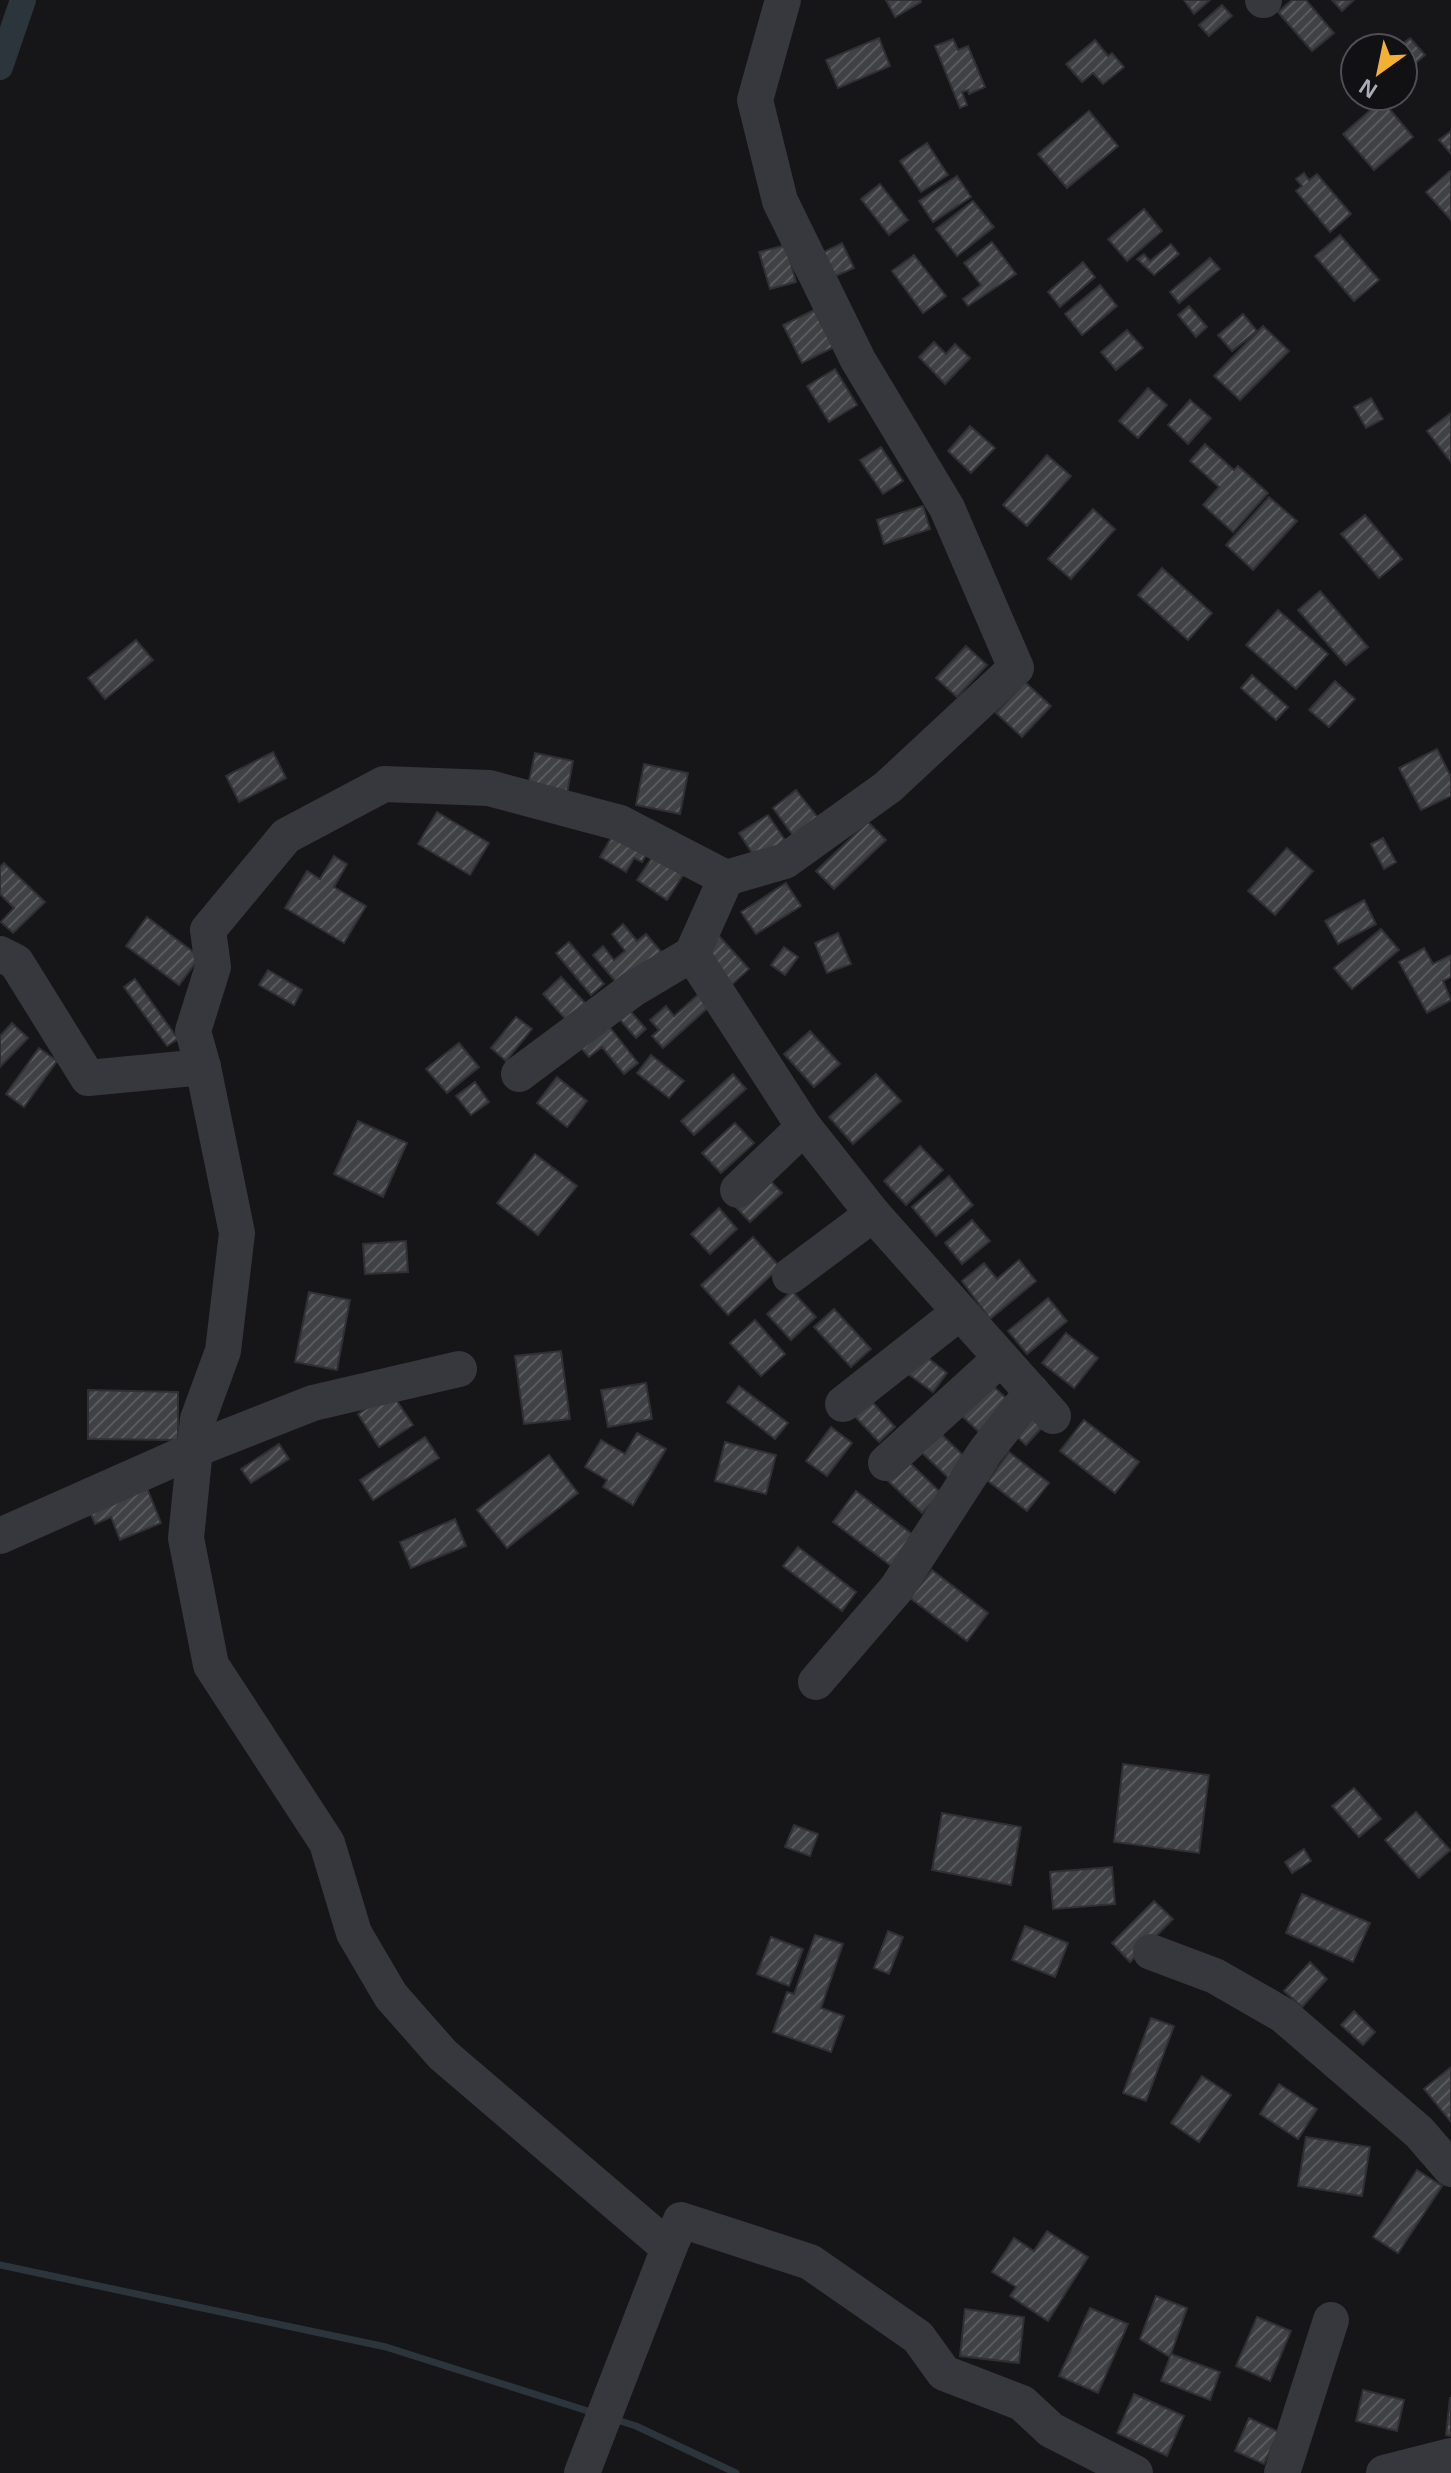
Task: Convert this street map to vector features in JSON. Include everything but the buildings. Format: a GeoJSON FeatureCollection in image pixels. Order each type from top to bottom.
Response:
{"type":"FeatureCollection","features":[{"type":"Feature","properties":{"kind":"street"},"geometry":{"type":"LineString","coordinates":[[669,2248],[443,2055],[391,1996],[354,1933],[327,1843],[211,1665],[186,1538],[198,1419],[223,1351],[237,1233],[193,1031],[213,967],[208,930],[286,836],[384,784],[489,788],[620,823],[726,878],[785,861],[888,787],[1016,668],[947,508],[858,360],[780,201],[755,100],[783,0]]}},
{"type":"Feature","properties":{"kind":"street"},"geometry":{"type":"LineString","coordinates":[[519,1074],[633,989],[692,954],[726,878]]}},
{"type":"Feature","properties":{"kind":"street"},"geometry":{"type":"LineString","coordinates":[[0,954],[16,962],[88,1078],[203,1067]]}},
{"type":"Feature","properties":{"kind":"street"},"geometry":{"type":"LineString","coordinates":[[692,954],[804,1127],[873,1214],[1042,1404],[985,1452],[897,1588],[816,1682]]}},
{"type":"Feature","properties":{"kind":"street"},"geometry":{"type":"LineString","coordinates":[[738,1190],[804,1127]]}},
{"type":"Feature","properties":{"kind":"street"},"geometry":{"type":"LineString","coordinates":[[790,1276],[873,1214]]}},
{"type":"Feature","properties":{"kind":"street"},"geometry":{"type":"LineString","coordinates":[[843,1404],[960,1312]]}},
{"type":"Feature","properties":{"kind":"street"},"geometry":{"type":"LineString","coordinates":[[886,1463],[1001,1358]]}},
{"type":"Feature","properties":{"kind":"street"},"geometry":{"type":"LineString","coordinates":[[0,1536],[196,1449],[313,1403],[459,1369]]}},
{"type":"Feature","properties":{"kind":"street"},"geometry":{"type":"LineString","coordinates":[[1151,1952],[1215,1976],[1283,2015],[1419,2132],[1451,2169]]}},
{"type":"Feature","properties":{"kind":"street"},"geometry":{"type":"LineString","coordinates":[[584,2465],[681,2220],[810,2262],[918,2337],[944,2373],[1022,2403],[1051,2430],[1135,2473]]}},
{"type":"Feature","properties":{"kind":"street"},"geometry":{"type":"LineString","coordinates":[[1282,2473],[1331,2320]]}},
{"type":"Feature","properties":{"kind":"street"},"geometry":{"type":"LineString","coordinates":[[1384,2473],[1451,2456]]}},
{"type":"Feature","properties":{"kind":"waterway"},"geometry":{"type":"LineString","coordinates":[[0,67],[23,0]]}},
{"type":"Feature","properties":{"kind":"waterway"},"geometry":{"type":"LineString","coordinates":[[0,2265],[386,2347],[594,2413]]}},
{"type":"Feature","properties":{"kind":"waterway"},"geometry":{"type":"LineString","coordinates":[[614,2419],[636,2426],[736,2473]]}}]}
